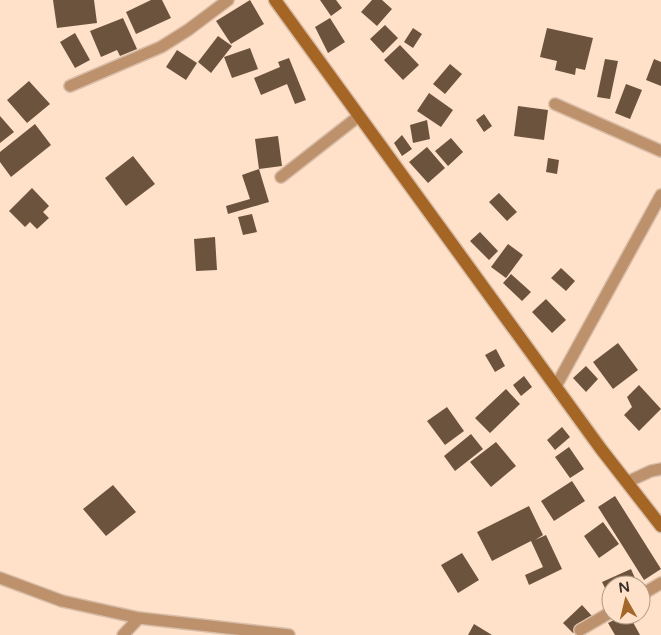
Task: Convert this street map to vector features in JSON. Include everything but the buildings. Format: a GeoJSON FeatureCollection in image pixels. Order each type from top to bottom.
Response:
{"type":"FeatureCollection","features":[{"type":"Feature","properties":{"kind":"main road"},"geometry":{"type":"LineString","coordinates":[[275,0],[556,386],[661,526]]}},
{"type":"Feature","properties":{"kind":"street"},"geometry":{"type":"LineString","coordinates":[[70,86],[162,47],[228,0]]}},
{"type":"Feature","properties":{"kind":"street"},"geometry":{"type":"LineString","coordinates":[[555,104],[661,151]]}},
{"type":"Feature","properties":{"kind":"street"},"geometry":{"type":"LineString","coordinates":[[281,177],[359,116]]}},
{"type":"Feature","properties":{"kind":"street"},"geometry":{"type":"LineString","coordinates":[[556,386],[661,194]]}},
{"type":"Feature","properties":{"kind":"street"},"geometry":{"type":"LineString","coordinates":[[627,482],[651,471],[661,469]]}},
{"type":"Feature","properties":{"kind":"street"},"geometry":{"type":"LineString","coordinates":[[0,578],[62,601],[139,618],[289,635]]}},
{"type":"Feature","properties":{"kind":"street"},"geometry":{"type":"LineString","coordinates":[[123,635],[139,618]]}},
{"type":"Feature","properties":{"kind":"street"},"geometry":{"type":"LineString","coordinates":[[580,630],[601,618]]}}]}
